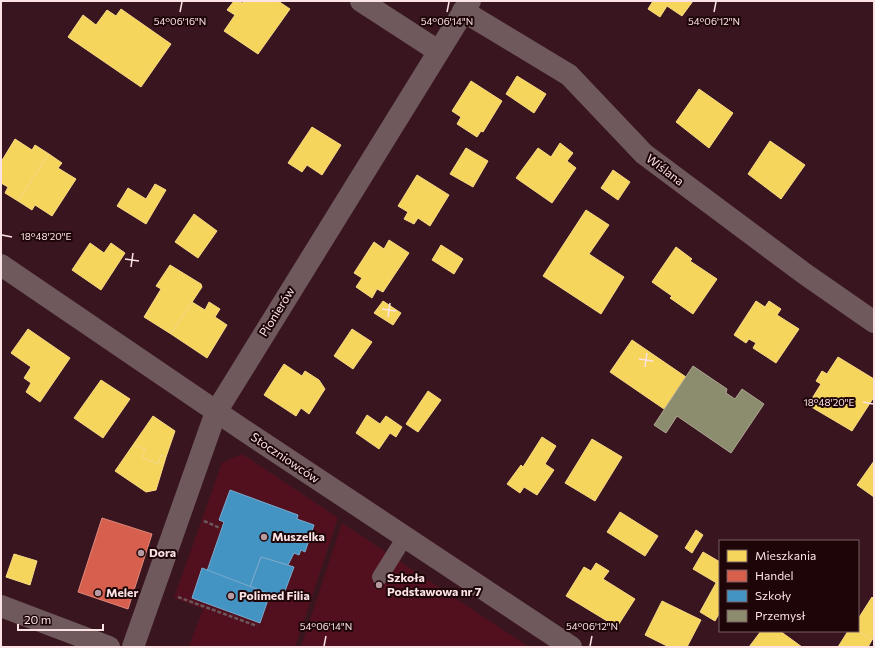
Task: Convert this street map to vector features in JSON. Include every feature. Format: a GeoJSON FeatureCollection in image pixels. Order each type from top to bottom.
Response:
{"type":"FeatureCollection","features":[{"type":"Feature","properties":{"kind":"street"},"geometry":{"type":"LineString","coordinates":[[361,1],[438,51]]}},
{"type":"Feature","properties":{"kind":"street","name":"Pionierów"},"geometry":{"type":"LineString","coordinates":[[133,647],[216,412],[467,6]]}},
{"type":"Feature","properties":{"kind":"street","name":"Wiślana"},"geometry":{"type":"LineString","coordinates":[[467,6],[569,75],[644,154],[805,274],[874,322]]}},
{"type":"Feature","properties":{"kind":"street","name":"Stoczniowców"},"geometry":{"type":"LineString","coordinates":[[1,265],[216,412],[571,647]]}},
{"type":"Feature","properties":{"kind":"street"},"geometry":{"type":"LineString","coordinates":[[1,606],[109,647]]}},
{"type":"Feature","properties":{"kind":"lane"},"geometry":{"type":"LineString","coordinates":[[380,577],[405,537]]}},
{"type":"Feature","properties":{"kind":"path"},"geometry":{"type":"LineString","coordinates":[[199,519],[220,528]]}},
{"type":"Feature","properties":{"kind":"path"},"geometry":{"type":"LineString","coordinates":[[172,595],[257,626]]}},
{"type":"Feature","properties":{"kind":"shaded area"},"geometry":{"type":"Polygon","coordinates":[[[242,454],[338,518],[295,647],[189,647],[203,609],[174,598],[222,463],[242,454]]]}},
{"type":"Feature","properties":{"kind":"shaded area","name":"Szkoła Podstawowa nr 7"},"geometry":{"type":"Polygon","coordinates":[[[342,523],[529,647],[301,647],[342,523]]]}},
{"type":"Feature","properties":{"kind":"building: Mieszkania"},"geometry":{"type":"Polygon","coordinates":[[[234,1],[243,3],[245,1],[278,1],[290,9],[258,54],[224,31],[235,15],[227,10],[234,1]]]}},
{"type":"Feature","properties":{"kind":"building: Mieszkania"},"geometry":{"type":"Polygon","coordinates":[[[653,1],[693,1],[682,16],[667,6],[660,17],[648,9],[653,1]]]}},
{"type":"Feature","properties":{"kind":"building: Mieszkania"},"geometry":{"type":"Polygon","coordinates":[[[121,9],[171,44],[141,87],[68,37],[83,15],[96,25],[107,10],[116,16],[121,9]]]}},
{"type":"Feature","properties":{"kind":"building: Mieszkania"},"geometry":{"type":"Polygon","coordinates":[[[517,76],[546,94],[534,113],[506,94],[517,76]]]}},
{"type":"Feature","properties":{"kind":"building: Mieszkania"},"geometry":{"type":"Polygon","coordinates":[[[471,81],[502,101],[483,132],[481,131],[477,137],[457,124],[461,117],[452,111],[471,81]]]}},
{"type":"Feature","properties":{"kind":"building: Mieszkania"},"geometry":{"type":"Polygon","coordinates":[[[699,89],[733,113],[709,148],[676,122],[699,89]]]}},
{"type":"Feature","properties":{"kind":"building: Mieszkania"},"geometry":{"type":"Polygon","coordinates":[[[312,127],[341,145],[322,175],[307,165],[302,172],[288,163],[312,127]]]}},
{"type":"Feature","properties":{"kind":"building: Mieszkania"},"geometry":{"type":"Polygon","coordinates":[[[15,139],[32,150],[35,145],[49,154],[18,201],[5,193],[8,187],[1,183],[1,162],[15,139]]]}},
{"type":"Feature","properties":{"kind":"building: Mieszkania"},"geometry":{"type":"Polygon","coordinates":[[[770,141],[805,165],[781,199],[748,174],[770,141]]]}},
{"type":"Feature","properties":{"kind":"building: Mieszkania"},"geometry":{"type":"Polygon","coordinates":[[[560,143],[573,153],[567,161],[576,168],[552,203],[516,178],[538,148],[551,157],[560,143]]]}},
{"type":"Feature","properties":{"kind":"building: Mieszkania"},"geometry":{"type":"Polygon","coordinates":[[[466,148],[488,161],[473,187],[450,174],[466,148]]]}},
{"type":"Feature","properties":{"kind":"building: Mieszkania"},"geometry":{"type":"Polygon","coordinates":[[[49,154],[62,163],[58,168],[76,179],[52,216],[35,205],[32,210],[18,201],[49,154]]]}},
{"type":"Feature","properties":{"kind":"building: Mieszkania"},"geometry":{"type":"Polygon","coordinates":[[[613,170],[630,182],[618,200],[601,188],[613,170]]]}},
{"type":"Feature","properties":{"kind":"building: Mieszkania"},"geometry":{"type":"Polygon","coordinates":[[[417,175],[449,195],[430,226],[418,218],[414,224],[404,219],[408,212],[398,206],[417,175]]]}},
{"type":"Feature","properties":{"kind":"building: Mieszkania"},"geometry":{"type":"Polygon","coordinates":[[[155,184],[166,190],[146,224],[117,206],[128,188],[146,199],[155,184]]]}},
{"type":"Feature","properties":{"kind":"building: Mieszkania"},"geometry":{"type":"Polygon","coordinates":[[[586,210],[609,225],[589,254],[624,277],[601,314],[543,276],[586,210]]]}},
{"type":"Feature","properties":{"kind":"building: Mieszkania"},"geometry":{"type":"Polygon","coordinates":[[[194,214],[217,231],[198,258],[175,242],[194,214]]]}},
{"type":"Feature","properties":{"kind":"building: Mieszkania"},"geometry":{"type":"Polygon","coordinates":[[[389,240],[409,253],[383,292],[377,289],[372,298],[356,287],[362,278],[354,273],[374,242],[384,249],[389,240]]]}},
{"type":"Feature","properties":{"kind":"building: Mieszkania"},"geometry":{"type":"Polygon","coordinates":[[[90,243],[104,253],[111,243],[125,253],[101,290],[72,270],[90,243]]]}},
{"type":"Feature","properties":{"kind":"building: Mieszkania"},"geometry":{"type":"Polygon","coordinates":[[[441,245],[463,259],[454,274],[432,260],[441,245]]]}},
{"type":"Feature","properties":{"kind":"building: Mieszkania"},"geometry":{"type":"Polygon","coordinates":[[[676,247],[692,259],[690,261],[717,279],[693,314],[670,298],[672,296],[652,282],[676,247]]]}},
{"type":"Feature","properties":{"kind":"building: Mieszkania"},"geometry":{"type":"Polygon","coordinates":[[[170,265],[201,284],[202,287],[171,334],[144,317],[161,289],[156,286],[170,265]]]}},
{"type":"Feature","properties":{"kind":"building: Mieszkania"},"geometry":{"type":"Polygon","coordinates":[[[383,301],[401,313],[393,325],[374,313],[383,301]]]}},
{"type":"Feature","properties":{"kind":"building: Mieszkania"},"geometry":{"type":"Polygon","coordinates":[[[756,301],[765,307],[769,301],[781,309],[777,315],[799,329],[776,363],[753,348],[756,343],[749,339],[746,343],[734,335],[756,301]]]}},
{"type":"Feature","properties":{"kind":"building: Mieszkania"},"geometry":{"type":"Polygon","coordinates":[[[192,302],[205,310],[209,302],[220,309],[215,317],[227,325],[207,358],[171,334],[192,302]]]}},
{"type":"Feature","properties":{"kind":"building: Mieszkania"},"geometry":{"type":"Polygon","coordinates":[[[28,329],[70,358],[40,402],[26,392],[31,383],[24,378],[31,367],[11,353],[28,329]]]}},
{"type":"Feature","properties":{"kind":"building: Mieszkania"},"geometry":{"type":"Polygon","coordinates":[[[352,329],[372,342],[353,369],[334,356],[352,329]]]}},
{"type":"Feature","properties":{"kind":"building: Mieszkania"},"geometry":{"type":"Polygon","coordinates":[[[632,340],[686,377],[664,409],[610,372],[632,340]]]}},
{"type":"Feature","properties":{"kind":"building: Mieszkania"},"geometry":{"type":"Polygon","coordinates":[[[838,357],[874,379],[874,397],[852,431],[808,405],[821,384],[816,381],[822,371],[827,374],[838,357]]]}},
{"type":"Feature","properties":{"kind":"building: Mieszkania"},"geometry":{"type":"Polygon","coordinates":[[[284,364],[302,376],[305,371],[319,380],[325,389],[309,414],[301,408],[296,416],[264,395],[284,364]]]}},
{"type":"Feature","properties":{"kind":"building: Mieszkania"},"geometry":{"type":"Polygon","coordinates":[[[101,380],[130,399],[103,438],[74,418],[101,380]]]}},
{"type":"Feature","properties":{"kind":"building: Mieszkania"},"geometry":{"type":"Polygon","coordinates":[[[428,391],[441,400],[418,432],[406,424],[428,391]]]}},
{"type":"Feature","properties":{"kind":"building: Mieszkania"},"geometry":{"type":"Polygon","coordinates":[[[367,415],[380,424],[386,416],[402,427],[396,437],[390,433],[379,449],[356,433],[367,415]]]}},
{"type":"Feature","properties":{"kind":"building: Mieszkania"},"geometry":{"type":"Polygon","coordinates":[[[153,416],[175,431],[166,457],[161,455],[158,464],[142,458],[145,449],[133,445],[153,416]]]}},
{"type":"Feature","properties":{"kind":"building: Mieszkania"},"geometry":{"type":"Polygon","coordinates":[[[542,437],[556,446],[545,464],[554,470],[537,495],[524,487],[520,493],[507,484],[521,465],[523,467],[542,437]]]}},
{"type":"Feature","properties":{"kind":"building: Mieszkania"},"geometry":{"type":"Polygon","coordinates":[[[592,439],[622,457],[595,501],[565,483],[592,439]]]}},
{"type":"Feature","properties":{"kind":"building: Mieszkania"},"geometry":{"type":"Polygon","coordinates":[[[133,445],[145,449],[142,458],[158,464],[161,455],[166,457],[156,490],[146,492],[115,471],[133,445]]]}},
{"type":"Feature","properties":{"kind":"building: Mieszkania"},"geometry":{"type":"Polygon","coordinates":[[[874,461],[874,497],[857,485],[874,461]]]}},
{"type":"Feature","properties":{"kind":"building: Mieszkania"},"geometry":{"type":"Polygon","coordinates":[[[620,512],[658,536],[645,556],[607,532],[620,512]]]}},
{"type":"Feature","properties":{"kind":"building: Mieszkania"},"geometry":{"type":"Polygon","coordinates":[[[696,530],[703,535],[692,553],[685,548],[696,530]]]}},
{"type":"Feature","properties":{"kind":"building: Mieszkania"},"geometry":{"type":"Polygon","coordinates":[[[703,552],[719,561],[719,584],[693,569],[703,552]]]}},
{"type":"Feature","properties":{"kind":"building: Mieszkania"},"geometry":{"type":"Polygon","coordinates":[[[14,554],[37,561],[30,585],[6,577],[14,554]]]}},
{"type":"Feature","properties":{"kind":"building: Mieszkania"},"geometry":{"type":"Polygon","coordinates":[[[596,563],[609,571],[603,579],[635,599],[617,627],[566,596],[584,567],[591,571],[596,563]]]}},
{"type":"Feature","properties":{"kind":"building: Mieszkania"},"geometry":{"type":"Polygon","coordinates":[[[716,583],[719,584],[719,614],[715,621],[700,612],[716,583]]]}},
{"type":"Feature","properties":{"kind":"building: Mieszkania"},"geometry":{"type":"Polygon","coordinates":[[[872,597],[874,599],[874,637],[872,640],[859,632],[859,617],[872,597]]]}},
{"type":"Feature","properties":{"kind":"building: Mieszkania"},"geometry":{"type":"Polygon","coordinates":[[[662,601],[701,620],[687,647],[669,647],[645,635],[662,601]]]}},
{"type":"Feature","properties":{"kind":"building: Mieszkania"},"geometry":{"type":"Polygon","coordinates":[[[760,632],[781,632],[802,647],[749,647],[760,632]]]}},
{"type":"Feature","properties":{"kind":"building: Mieszkania"},"geometry":{"type":"Polygon","coordinates":[[[847,632],[859,632],[872,640],[868,647],[838,647],[847,632]]]}},
{"type":"Feature","properties":{"kind":"building: Handel"},"geometry":{"type":"Polygon","coordinates":[[[102,518],[152,534],[128,609],[78,592],[102,518]]]}},
{"type":"Feature","properties":{"kind":"building: Szkoły","name":"Muszelka"},"geometry":{"type":"Polygon","coordinates":[[[230,490],[298,515],[297,519],[314,525],[305,552],[301,550],[299,555],[294,553],[288,565],[261,557],[250,587],[207,571],[224,522],[219,520],[230,490]]]}},
{"type":"Feature","properties":{"kind":"building: Szkoły"},"geometry":{"type":"Polygon","coordinates":[[[261,557],[294,567],[282,599],[250,587],[261,557]]]}},
{"type":"Feature","properties":{"kind":"building: Szkoły","name":"Polimed Filia"},"geometry":{"type":"Polygon","coordinates":[[[202,568],[270,594],[260,623],[192,598],[202,568]]]}},
{"type":"Feature","properties":{"kind":"building: Przemysł"},"geometry":{"type":"Polygon","coordinates":[[[693,366],[727,389],[726,393],[735,399],[742,389],[764,404],[731,453],[677,416],[666,433],[654,425],[693,366]]]}},
{"type":"Feature","properties":{"kind":"place","name":"Muszelka"},"geometry":{"type":"Point","coordinates":[264,537]}},
{"type":"Feature","properties":{"kind":"place","name":"Dora"},"geometry":{"type":"Point","coordinates":[141,553]}},
{"type":"Feature","properties":{"kind":"place","name":"Szkoła Podstawowa nr 7"},"geometry":{"type":"Point","coordinates":[379,585]}},
{"type":"Feature","properties":{"kind":"place","name":"Meler"},"geometry":{"type":"Point","coordinates":[98,593]}},
{"type":"Feature","properties":{"kind":"place","name":"Polimed Filia"},"geometry":{"type":"Point","coordinates":[231,596]}}]}
